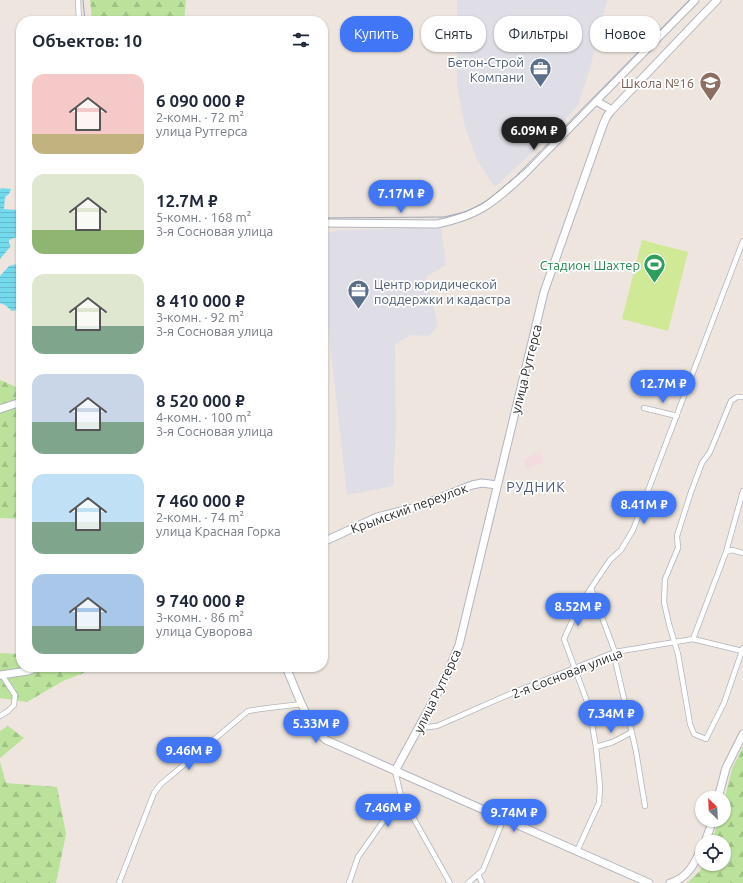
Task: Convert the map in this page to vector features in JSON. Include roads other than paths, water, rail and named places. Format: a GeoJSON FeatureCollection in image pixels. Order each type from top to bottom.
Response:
{"type":"FeatureCollection","features":[{"type":"Feature","properties":{"kind":"main road"},"geometry":{"type":"LineString","coordinates":[[328,223],[437,224],[480,211],[501,196],[520,178],[695,0]]}},
{"type":"Feature","properties":{"kind":"main road","name":"улица Рутгерса"},"geometry":{"type":"LineString","coordinates":[[395,771],[420,728],[444,681],[459,645],[544,292],[603,125],[612,110],[717,0]]}},
{"type":"Feature","properties":{"kind":"main road"},"geometry":{"type":"LineString","coordinates":[[596,101],[612,110]]}},
{"type":"Feature","properties":{"kind":"main road"},"geometry":{"type":"LineString","coordinates":[[0,409],[16,404]]}},
{"type":"Feature","properties":{"kind":"main road","name":"Крымский переулок"},"geometry":{"type":"LineString","coordinates":[[328,540],[377,517],[417,507],[472,485],[482,483],[497,485]]}},
{"type":"Feature","properties":{"kind":"main road"},"geometry":{"type":"LineString","coordinates":[[1,675],[21,672]]}},
{"type":"Feature","properties":{"kind":"main road"},"geometry":{"type":"LineString","coordinates":[[288,672],[314,728],[326,740],[649,883]]}},
{"type":"Feature","properties":{"kind":"main road"},"geometry":{"type":"LineString","coordinates":[[720,791],[726,768],[743,734]]}},
{"type":"Feature","properties":{"kind":"main road"},"geometry":{"type":"LineString","coordinates":[[670,883],[688,872],[695,860]]}},
{"type":"Feature","properties":{"kind":"street"},"geometry":{"type":"LineString","coordinates":[[78,0],[79,16]]}},
{"type":"Feature","properties":{"kind":"street"},"geometry":{"type":"LineString","coordinates":[[577,851],[599,802],[600,787],[596,748],[589,707],[564,639],[578,608],[610,560],[621,550],[633,530],[743,241]]}},
{"type":"Feature","properties":{"kind":"street"},"geometry":{"type":"LineString","coordinates":[[742,650],[724,703],[706,739],[694,734],[690,724],[678,654],[664,602],[665,579],[678,548],[677,536],[702,463],[710,452],[731,401],[737,397],[743,397]]}},
{"type":"Feature","properties":{"kind":"street"},"geometry":{"type":"LineString","coordinates":[[644,408],[677,416]]}},
{"type":"Feature","properties":{"kind":"street"},"geometry":{"type":"LineString","coordinates":[[694,638],[726,552],[743,491]]}},
{"type":"Feature","properties":{"kind":"street"},"geometry":{"type":"LineString","coordinates":[[726,552],[732,550],[743,553]]}},
{"type":"Feature","properties":{"kind":"street"},"geometry":{"type":"LineString","coordinates":[[591,588],[615,652],[616,664],[636,751],[645,806]]}},
{"type":"Feature","properties":{"kind":"street","name":"2-я Сосновая улица"},"geometry":{"type":"LineString","coordinates":[[420,728],[437,726],[575,667],[615,652],[694,638],[742,650]]}},
{"type":"Feature","properties":{"kind":"street"},"geometry":{"type":"LineString","coordinates":[[0,716],[14,705],[15,694],[1,675]]}},
{"type":"Feature","properties":{"kind":"street"},"geometry":{"type":"LineString","coordinates":[[119,883],[154,793],[161,784],[248,711],[303,704]]}},
{"type":"Feature","properties":{"kind":"street"},"geometry":{"type":"LineString","coordinates":[[596,748],[613,742],[632,732]]}},
{"type":"Feature","properties":{"kind":"street"},"geometry":{"type":"LineString","coordinates":[[395,771],[401,796],[450,883]]}},
{"type":"Feature","properties":{"kind":"street"},"geometry":{"type":"LineString","coordinates":[[349,883],[358,857],[401,796]]}},
{"type":"Feature","properties":{"kind":"street"},"geometry":{"type":"LineString","coordinates":[[468,883],[482,870],[504,818]]}},
{"type":"Feature","properties":{"kind":"street"},"geometry":{"type":"LineString","coordinates":[[478,874],[482,883]]}},
{"type":"Feature","properties":{"kind":"water"},"geometry":{"type":"Polygon","coordinates":[[[1,188],[11,189],[9,194],[5,197],[4,209],[16,210],[16,237],[9,240],[11,246],[0,259],[1,188]]]}},
{"type":"Feature","properties":{"kind":"water"},"geometry":{"type":"Polygon","coordinates":[[[16,264],[16,310],[12,311],[0,303],[0,276],[9,266],[16,264]]]}},
{"type":"Feature","properties":{"kind":"tram line"},"geometry":{"type":"LineString","coordinates":[[83,0],[85,16]]}},
{"type":"Feature","properties":{"kind":"tram line"},"geometry":{"type":"LineString","coordinates":[[328,218],[444,217],[465,212],[482,204],[526,168],[690,0]]}},
{"type":"Feature","properties":{"kind":"place","name":"Бетон-Строй Компани"},"geometry":{"type":"Point","coordinates":[540,88]}},
{"type":"Feature","properties":{"kind":"place","name":"Школа №16"},"geometry":{"type":"Point","coordinates":[710,102]}},
{"type":"Feature","properties":{"kind":"place","name":"Стадион Шахтер"},"geometry":{"type":"Point","coordinates":[655,284]}},
{"type":"Feature","properties":{"kind":"place","name":"Центр юридической поддержки и кадастра"},"geometry":{"type":"Point","coordinates":[358,310]}},
{"type":"Feature","properties":{"kind":"district","name":"РУДНИК"},"geometry":{"type":"Point","coordinates":[536,487]}}]}
